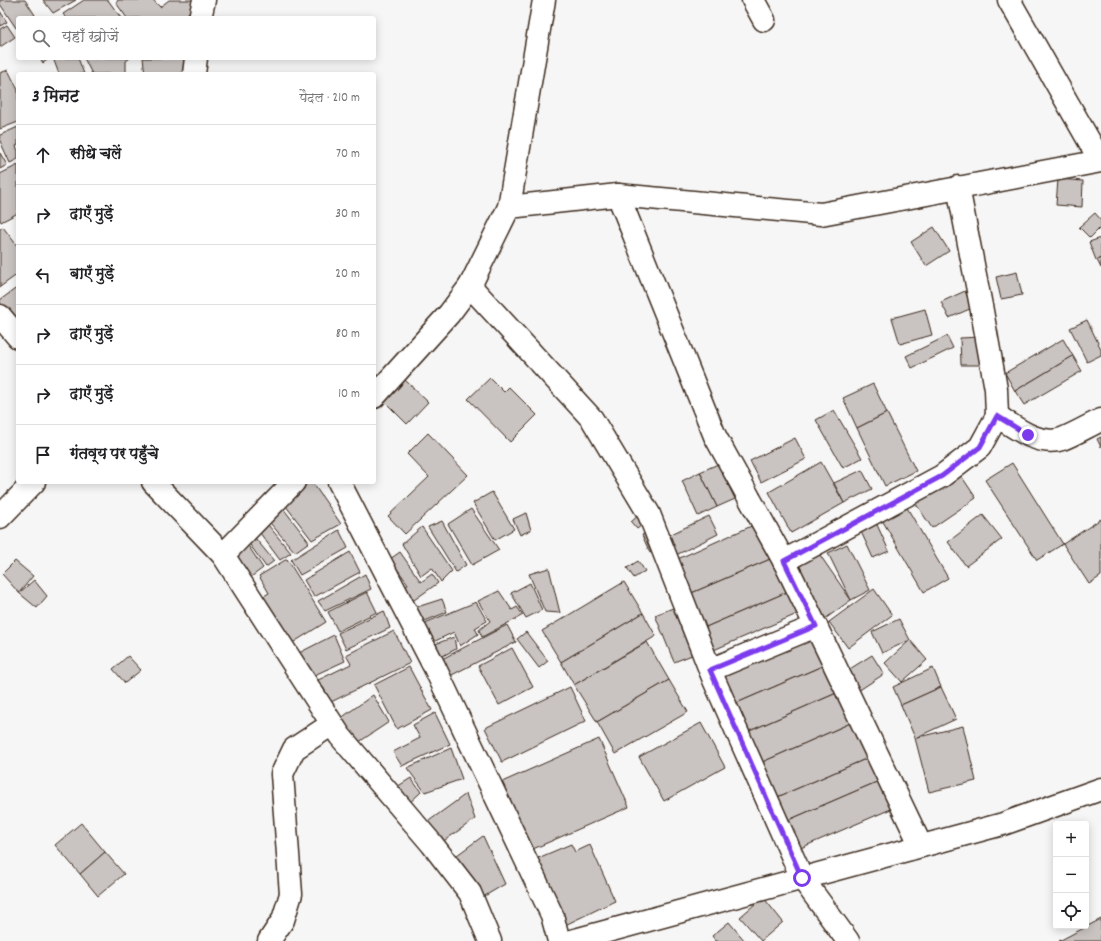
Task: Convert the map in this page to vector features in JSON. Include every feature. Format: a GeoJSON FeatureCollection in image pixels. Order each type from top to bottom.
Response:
{"type":"FeatureCollection","features":[{"type":"Feature","properties":{"kind":"street"},"geometry":{"type":"LineString","coordinates":[[200,16],[204,0]]}},
{"type":"Feature","properties":{"kind":"street"},"geometry":{"type":"LineString","coordinates":[[376,394],[449,314],[470,286],[509,207],[544,0]]}},
{"type":"Feature","properties":{"kind":"street"},"geometry":{"type":"LineString","coordinates":[[753,0],[764,20]]}},
{"type":"Feature","properties":{"kind":"street"},"geometry":{"type":"LineString","coordinates":[[509,207],[618,195],[821,214],[1100,160],[1009,0]]}},
{"type":"Feature","properties":{"kind":"street"},"geometry":{"type":"LineString","coordinates":[[194,72],[196,60]]}},
{"type":"Feature","properties":{"kind":"street"},"geometry":{"type":"LineString","coordinates":[[784,561],[942,476],[980,447],[997,416],[996,389],[958,188]]}},
{"type":"Feature","properties":{"kind":"street"},"geometry":{"type":"LineString","coordinates":[[618,195],[715,436],[784,561],[921,846]]}},
{"type":"Feature","properties":{"kind":"street"},"geometry":{"type":"LineString","coordinates":[[470,286],[592,419],[649,514],[710,670],[802,878],[848,941]]}},
{"type":"Feature","properties":{"kind":"street"},"geometry":{"type":"LineString","coordinates":[[997,416],[1028,435],[1047,440],[1060,439],[1101,420]]}},
{"type":"Feature","properties":{"kind":"street"},"geometry":{"type":"LineString","coordinates":[[0,518],[32,484]]}},
{"type":"Feature","properties":{"kind":"street"},"geometry":{"type":"LineString","coordinates":[[155,484],[223,555],[340,736],[432,844],[470,893],[490,941]]}},
{"type":"Feature","properties":{"kind":"street"},"geometry":{"type":"LineString","coordinates":[[223,555],[292,484]]}},
{"type":"Feature","properties":{"kind":"street"},"geometry":{"type":"LineString","coordinates":[[340,484],[434,666],[552,915],[559,941]]}},
{"type":"Feature","properties":{"kind":"street"},"geometry":{"type":"LineString","coordinates":[[710,670],[816,626]]}},
{"type":"Feature","properties":{"kind":"street"},"geometry":{"type":"LineString","coordinates":[[270,941],[283,920],[291,894],[282,774],[294,749],[332,724]]}},
{"type":"Feature","properties":{"kind":"street"},"geometry":{"type":"LineString","coordinates":[[571,941],[1003,824],[1101,789]]}},
{"type":"Feature","properties":{"kind":"building"},"geometry":{"type":"Polygon","coordinates":[[[0,0],[25,0],[35,15],[16,16],[16,28],[0,4],[0,0]]]}},
{"type":"Feature","properties":{"kind":"building"},"geometry":{"type":"Polygon","coordinates":[[[43,0],[76,0],[53,13],[43,0]]]}},
{"type":"Feature","properties":{"kind":"building"},"geometry":{"type":"Polygon","coordinates":[[[84,0],[108,0],[120,16],[64,16],[63,14],[84,0]]]}},
{"type":"Feature","properties":{"kind":"building"},"geometry":{"type":"Polygon","coordinates":[[[118,0],[153,0],[160,7],[169,0],[195,0],[198,4],[185,16],[126,16],[116,3],[118,0]]]}},
{"type":"Feature","properties":{"kind":"building"},"geometry":{"type":"Polygon","coordinates":[[[0,11],[7,22],[0,26],[0,11]]]}},
{"type":"Feature","properties":{"kind":"building"},"geometry":{"type":"Polygon","coordinates":[[[7,25],[15,37],[0,47],[0,29],[7,25]]]}},
{"type":"Feature","properties":{"kind":"building"},"geometry":{"type":"Polygon","coordinates":[[[54,60],[79,60],[83,72],[58,72],[54,60]]]}},
{"type":"Feature","properties":{"kind":"building"},"geometry":{"type":"Polygon","coordinates":[[[85,60],[127,60],[126,61],[126,72],[91,72],[85,60]]]}},
{"type":"Feature","properties":{"kind":"building"},"geometry":{"type":"Polygon","coordinates":[[[143,60],[189,60],[187,72],[145,72],[143,60]]]}},
{"type":"Feature","properties":{"kind":"building"},"geometry":{"type":"Polygon","coordinates":[[[8,70],[16,86],[16,123],[0,129],[0,73],[8,70]]]}},
{"type":"Feature","properties":{"kind":"building"},"geometry":{"type":"Polygon","coordinates":[[[16,128],[16,160],[10,163],[0,141],[0,135],[16,128]]]}},
{"type":"Feature","properties":{"kind":"building"},"geometry":{"type":"Polygon","coordinates":[[[0,153],[7,165],[0,169],[0,153]]]}},
{"type":"Feature","properties":{"kind":"building"},"geometry":{"type":"Polygon","coordinates":[[[16,166],[16,214],[1,222],[0,219],[0,174],[16,166]]]}},
{"type":"Feature","properties":{"kind":"building"},"geometry":{"type":"Polygon","coordinates":[[[1058,179],[1083,181],[1082,207],[1056,205],[1058,179]]]}},
{"type":"Feature","properties":{"kind":"building"},"geometry":{"type":"Polygon","coordinates":[[[1095,213],[1101,220],[1101,227],[1090,238],[1079,227],[1095,213]]]}},
{"type":"Feature","properties":{"kind":"building"},"geometry":{"type":"Polygon","coordinates":[[[3,227],[16,244],[16,275],[0,287],[0,229],[3,227]]]}},
{"type":"Feature","properties":{"kind":"building"},"geometry":{"type":"Polygon","coordinates":[[[934,227],[949,251],[926,266],[911,242],[934,227]]]}},
{"type":"Feature","properties":{"kind":"building"},"geometry":{"type":"Polygon","coordinates":[[[1101,238],[1101,258],[1096,260],[1089,242],[1101,238]]]}},
{"type":"Feature","properties":{"kind":"building"},"geometry":{"type":"Polygon","coordinates":[[[1101,258],[1101,268],[1097,260],[1101,258]]]}},
{"type":"Feature","properties":{"kind":"building"},"geometry":{"type":"Polygon","coordinates":[[[1017,272],[1022,295],[1001,299],[996,277],[1017,272]]]}},
{"type":"Feature","properties":{"kind":"building"},"geometry":{"type":"Polygon","coordinates":[[[16,288],[16,327],[0,304],[0,300],[16,288]]]}},
{"type":"Feature","properties":{"kind":"building"},"geometry":{"type":"Polygon","coordinates":[[[965,291],[972,308],[949,318],[941,302],[965,291]]]}},
{"type":"Feature","properties":{"kind":"building"},"geometry":{"type":"Polygon","coordinates":[[[925,309],[932,335],[900,344],[892,318],[925,309]]]}},
{"type":"Feature","properties":{"kind":"building"},"geometry":{"type":"Polygon","coordinates":[[[1087,320],[1101,349],[1101,355],[1087,362],[1070,328],[1087,320]]]}},
{"type":"Feature","properties":{"kind":"building"},"geometry":{"type":"Polygon","coordinates":[[[947,336],[953,348],[912,368],[906,356],[947,336]]]}},
{"type":"Feature","properties":{"kind":"building"},"geometry":{"type":"Polygon","coordinates":[[[980,337],[981,365],[961,365],[960,338],[980,337]]]}},
{"type":"Feature","properties":{"kind":"building"},"geometry":{"type":"Polygon","coordinates":[[[1063,339],[1073,356],[1015,391],[1005,373],[1063,339]]]}},
{"type":"Feature","properties":{"kind":"building"},"geometry":{"type":"Polygon","coordinates":[[[1073,356],[1082,371],[1024,405],[1015,391],[1073,356]]]}},
{"type":"Feature","properties":{"kind":"building"},"geometry":{"type":"Polygon","coordinates":[[[490,378],[504,392],[509,387],[537,415],[510,442],[468,399],[490,378]]]}},
{"type":"Feature","properties":{"kind":"building"},"geometry":{"type":"Polygon","coordinates":[[[405,380],[428,402],[407,424],[384,401],[405,380]]]}},
{"type":"Feature","properties":{"kind":"building"},"geometry":{"type":"Polygon","coordinates":[[[873,384],[887,413],[857,428],[843,398],[873,384]]]}},
{"type":"Feature","properties":{"kind":"building"},"geometry":{"type":"Polygon","coordinates":[[[834,410],[862,458],[843,468],[816,420],[834,410]]]}},
{"type":"Feature","properties":{"kind":"building"},"geometry":{"type":"Polygon","coordinates":[[[887,413],[916,471],[885,486],[857,428],[887,413]]]}},
{"type":"Feature","properties":{"kind":"building"},"geometry":{"type":"Polygon","coordinates":[[[428,433],[468,475],[405,534],[388,516],[429,477],[407,454],[428,433]]]}},
{"type":"Feature","properties":{"kind":"building"},"geometry":{"type":"Polygon","coordinates":[[[1101,437],[1101,447],[1097,439],[1101,437]]]}},
{"type":"Feature","properties":{"kind":"building"},"geometry":{"type":"Polygon","coordinates":[[[795,438],[806,459],[761,482],[750,461],[795,438]]]}},
{"type":"Feature","properties":{"kind":"building"},"geometry":{"type":"Polygon","coordinates":[[[821,462],[844,503],[791,533],[769,492],[821,462]]]}},
{"type":"Feature","properties":{"kind":"building"},"geometry":{"type":"Polygon","coordinates":[[[1012,463],[1063,544],[1037,560],[985,480],[1012,463]]]}},
{"type":"Feature","properties":{"kind":"building"},"geometry":{"type":"Polygon","coordinates":[[[718,464],[735,499],[717,507],[700,472],[718,464]]]}},
{"type":"Feature","properties":{"kind":"building"},"geometry":{"type":"Polygon","coordinates":[[[956,468],[976,498],[932,528],[912,498],[956,468]]]}},
{"type":"Feature","properties":{"kind":"building"},"geometry":{"type":"Polygon","coordinates":[[[862,470],[872,489],[844,503],[834,483],[862,470]]]}},
{"type":"Feature","properties":{"kind":"building"},"geometry":{"type":"Polygon","coordinates":[[[700,472],[717,507],[698,516],[682,481],[700,472]]]}},
{"type":"Feature","properties":{"kind":"building"},"geometry":{"type":"Polygon","coordinates":[[[303,484],[313,484],[341,524],[312,540],[282,501],[303,484]]]}},
{"type":"Feature","properties":{"kind":"building"},"geometry":{"type":"Polygon","coordinates":[[[492,492],[514,529],[495,540],[473,503],[492,492]]]}},
{"type":"Feature","properties":{"kind":"building"},"geometry":{"type":"Polygon","coordinates":[[[902,499],[948,578],[924,592],[878,513],[902,499]]]}},
{"type":"Feature","properties":{"kind":"building"},"geometry":{"type":"Polygon","coordinates":[[[279,503],[309,542],[295,552],[265,517],[279,503]]]}},
{"type":"Feature","properties":{"kind":"building"},"geometry":{"type":"Polygon","coordinates":[[[471,509],[499,550],[472,565],[448,524],[471,509]]]}},
{"type":"Feature","properties":{"kind":"building"},"geometry":{"type":"Polygon","coordinates":[[[526,513],[531,530],[520,535],[513,519],[526,513]]]}},
{"type":"Feature","properties":{"kind":"building"},"geometry":{"type":"Polygon","coordinates":[[[640,514],[646,522],[637,529],[631,522],[640,514]]]}},
{"type":"Feature","properties":{"kind":"building"},"geometry":{"type":"Polygon","coordinates":[[[983,515],[1002,539],[966,566],[948,542],[983,515]]]}},
{"type":"Feature","properties":{"kind":"building"},"geometry":{"type":"Polygon","coordinates":[[[709,516],[718,534],[670,558],[661,539],[709,516]]]}},
{"type":"Feature","properties":{"kind":"building"},"geometry":{"type":"Polygon","coordinates":[[[873,516],[889,551],[873,558],[857,523],[873,516]]]}},
{"type":"Feature","properties":{"kind":"building"},"geometry":{"type":"Polygon","coordinates":[[[1101,519],[1101,576],[1089,584],[1063,544],[1101,519]]]}},
{"type":"Feature","properties":{"kind":"building"},"geometry":{"type":"Polygon","coordinates":[[[264,520],[291,553],[280,560],[257,529],[264,520]]]}},
{"type":"Feature","properties":{"kind":"building"},"geometry":{"type":"Polygon","coordinates":[[[442,521],[466,565],[456,572],[428,527],[442,521]]]}},
{"type":"Feature","properties":{"kind":"building"},"geometry":{"type":"Polygon","coordinates":[[[756,524],[775,557],[687,595],[673,561],[756,524]]]}},
{"type":"Feature","properties":{"kind":"building"},"geometry":{"type":"Polygon","coordinates":[[[422,527],[452,571],[441,582],[432,568],[421,576],[402,544],[422,527]]]}},
{"type":"Feature","properties":{"kind":"building"},"geometry":{"type":"Polygon","coordinates":[[[339,530],[348,548],[300,575],[291,560],[339,530]]]}},
{"type":"Feature","properties":{"kind":"building"},"geometry":{"type":"Polygon","coordinates":[[[651,531],[659,549],[650,553],[642,535],[651,531]]]}},
{"type":"Feature","properties":{"kind":"building"},"geometry":{"type":"Polygon","coordinates":[[[251,533],[274,561],[266,567],[245,538],[251,533]]]}},
{"type":"Feature","properties":{"kind":"building"},"geometry":{"type":"Polygon","coordinates":[[[247,544],[263,568],[251,577],[236,556],[247,544]]]}},
{"type":"Feature","properties":{"kind":"building"},"geometry":{"type":"Polygon","coordinates":[[[847,544],[870,590],[851,600],[828,553],[847,544]]]}},
{"type":"Feature","properties":{"kind":"building"},"geometry":{"type":"Polygon","coordinates":[[[815,548],[851,600],[825,619],[788,568],[815,548]]]}},
{"type":"Feature","properties":{"kind":"building"},"geometry":{"type":"Polygon","coordinates":[[[350,552],[360,572],[314,597],[304,580],[350,552]]]}},
{"type":"Feature","properties":{"kind":"building"},"geometry":{"type":"Polygon","coordinates":[[[400,552],[421,582],[432,574],[438,583],[407,605],[397,591],[408,584],[390,559],[400,552]]]}},
{"type":"Feature","properties":{"kind":"building"},"geometry":{"type":"Polygon","coordinates":[[[775,557],[794,589],[699,630],[687,595],[775,557]]]}},
{"type":"Feature","properties":{"kind":"building"},"geometry":{"type":"Polygon","coordinates":[[[287,559],[326,622],[286,647],[257,600],[269,593],[259,576],[287,559]]]}},
{"type":"Feature","properties":{"kind":"building"},"geometry":{"type":"Polygon","coordinates":[[[15,561],[33,576],[19,593],[2,574],[15,561]]]}},
{"type":"Feature","properties":{"kind":"building"},"geometry":{"type":"Polygon","coordinates":[[[638,561],[645,571],[634,578],[627,568],[638,561]]]}},
{"type":"Feature","properties":{"kind":"building"},"geometry":{"type":"Polygon","coordinates":[[[549,568],[560,613],[545,612],[529,574],[549,568]]]}},
{"type":"Feature","properties":{"kind":"building"},"geometry":{"type":"Polygon","coordinates":[[[365,574],[371,589],[325,611],[318,601],[365,574]]]}},
{"type":"Feature","properties":{"kind":"building"},"geometry":{"type":"Polygon","coordinates":[[[34,580],[47,596],[37,608],[19,593],[34,580]]]}},
{"type":"Feature","properties":{"kind":"building"},"geometry":{"type":"Polygon","coordinates":[[[624,582],[643,613],[561,662],[542,631],[624,582]]]}},
{"type":"Feature","properties":{"kind":"building"},"geometry":{"type":"Polygon","coordinates":[[[530,583],[542,610],[526,618],[511,593],[530,583]]]}},
{"type":"Feature","properties":{"kind":"building"},"geometry":{"type":"Polygon","coordinates":[[[794,589],[804,611],[709,652],[699,630],[794,589]]]}},
{"type":"Feature","properties":{"kind":"building"},"geometry":{"type":"Polygon","coordinates":[[[874,589],[892,615],[848,648],[829,622],[874,589]]]}},
{"type":"Feature","properties":{"kind":"building"},"geometry":{"type":"Polygon","coordinates":[[[499,591],[512,610],[517,607],[523,615],[482,637],[479,630],[490,621],[478,601],[499,591]]]}},
{"type":"Feature","properties":{"kind":"building"},"geometry":{"type":"Polygon","coordinates":[[[367,592],[377,612],[338,631],[328,612],[367,592]]]}},
{"type":"Feature","properties":{"kind":"building"},"geometry":{"type":"Polygon","coordinates":[[[442,599],[447,612],[420,623],[414,608],[442,599]]]}},
{"type":"Feature","properties":{"kind":"building"},"geometry":{"type":"Polygon","coordinates":[[[476,602],[487,621],[475,628],[478,634],[460,646],[454,632],[429,644],[420,625],[476,602]]]}},
{"type":"Feature","properties":{"kind":"building"},"geometry":{"type":"Polygon","coordinates":[[[673,608],[692,655],[674,662],[655,615],[673,608]]]}},
{"type":"Feature","properties":{"kind":"building"},"geometry":{"type":"Polygon","coordinates":[[[384,611],[390,628],[346,649],[338,633],[384,611]]]}},
{"type":"Feature","properties":{"kind":"building"},"geometry":{"type":"Polygon","coordinates":[[[643,613],[656,636],[574,685],[561,662],[643,613]]]}},
{"type":"Feature","properties":{"kind":"building"},"geometry":{"type":"Polygon","coordinates":[[[899,619],[910,640],[882,653],[872,632],[899,619]]]}},
{"type":"Feature","properties":{"kind":"building"},"geometry":{"type":"Polygon","coordinates":[[[507,625],[516,642],[448,677],[440,660],[507,625]]]}},
{"type":"Feature","properties":{"kind":"building"},"geometry":{"type":"Polygon","coordinates":[[[394,631],[410,663],[331,702],[323,687],[316,691],[312,683],[351,664],[346,655],[394,631]]]}},
{"type":"Feature","properties":{"kind":"building"},"geometry":{"type":"Polygon","coordinates":[[[526,632],[548,661],[539,668],[517,639],[526,632]]]}},
{"type":"Feature","properties":{"kind":"building"},"geometry":{"type":"Polygon","coordinates":[[[814,634],[827,664],[732,705],[719,675],[814,634]]]}},
{"type":"Feature","properties":{"kind":"building"},"geometry":{"type":"Polygon","coordinates":[[[334,635],[345,661],[308,678],[295,655],[334,635]]]}},
{"type":"Feature","properties":{"kind":"building"},"geometry":{"type":"Polygon","coordinates":[[[454,637],[456,649],[435,660],[430,646],[454,637]]]}},
{"type":"Feature","properties":{"kind":"building"},"geometry":{"type":"Polygon","coordinates":[[[910,640],[927,660],[902,682],[885,663],[910,640]]]}},
{"type":"Feature","properties":{"kind":"building"},"geometry":{"type":"Polygon","coordinates":[[[647,642],[669,680],[597,722],[574,685],[647,642]]]}},
{"type":"Feature","properties":{"kind":"building"},"geometry":{"type":"Polygon","coordinates":[[[512,648],[533,687],[499,705],[478,666],[512,648]]]}},
{"type":"Feature","properties":{"kind":"building"},"geometry":{"type":"Polygon","coordinates":[[[872,655],[884,674],[858,691],[845,672],[872,655]]]}},
{"type":"Feature","properties":{"kind":"building"},"geometry":{"type":"Polygon","coordinates":[[[128,656],[141,670],[125,683],[113,669],[128,656]]]}},
{"type":"Feature","properties":{"kind":"building"},"geometry":{"type":"Polygon","coordinates":[[[827,664],[839,692],[745,733],[732,705],[827,664]]]}},
{"type":"Feature","properties":{"kind":"building"},"geometry":{"type":"Polygon","coordinates":[[[409,667],[432,710],[397,729],[374,685],[409,667]]]}},
{"type":"Feature","properties":{"kind":"building"},"geometry":{"type":"Polygon","coordinates":[[[933,668],[941,687],[901,705],[893,687],[933,668]]]}},
{"type":"Feature","properties":{"kind":"building"},"geometry":{"type":"Polygon","coordinates":[[[669,680],[688,712],[615,754],[597,722],[669,680]]]}},
{"type":"Feature","properties":{"kind":"building"},"geometry":{"type":"Polygon","coordinates":[[[570,687],[586,721],[502,762],[485,728],[570,687]]]}},
{"type":"Feature","properties":{"kind":"building"},"geometry":{"type":"Polygon","coordinates":[[[941,687],[956,719],[915,738],[901,705],[941,687]]]}},
{"type":"Feature","properties":{"kind":"building"},"geometry":{"type":"Polygon","coordinates":[[[839,692],[853,722],[758,764],[745,733],[839,692]]]}},
{"type":"Feature","properties":{"kind":"building"},"geometry":{"type":"Polygon","coordinates":[[[373,695],[389,722],[353,746],[337,721],[373,695]]]}},
{"type":"Feature","properties":{"kind":"building"},"geometry":{"type":"Polygon","coordinates":[[[435,713],[450,744],[402,766],[393,752],[420,738],[413,725],[435,713]]]}},
{"type":"Feature","properties":{"kind":"building"},"geometry":{"type":"Polygon","coordinates":[[[853,722],[868,758],[773,799],[758,764],[853,722]]]}},
{"type":"Feature","properties":{"kind":"building"},"geometry":{"type":"Polygon","coordinates":[[[701,723],[725,767],[664,801],[639,757],[701,723]]]}},
{"type":"Feature","properties":{"kind":"building"},"geometry":{"type":"Polygon","coordinates":[[[963,726],[976,781],[929,792],[915,738],[963,726]]]}},
{"type":"Feature","properties":{"kind":"building"},"geometry":{"type":"Polygon","coordinates":[[[599,739],[629,807],[533,849],[502,782],[599,739]]]}},
{"type":"Feature","properties":{"kind":"building"},"geometry":{"type":"Polygon","coordinates":[[[451,748],[462,779],[425,792],[407,768],[451,748]]]}},
{"type":"Feature","properties":{"kind":"building"},"geometry":{"type":"Polygon","coordinates":[[[868,758],[879,781],[784,822],[773,799],[868,758]]]}},
{"type":"Feature","properties":{"kind":"building"},"geometry":{"type":"Polygon","coordinates":[[[411,778],[421,792],[405,807],[392,790],[411,778]]]}},
{"type":"Feature","properties":{"kind":"building"},"geometry":{"type":"Polygon","coordinates":[[[879,781],[891,809],[796,850],[784,822],[879,781]]]}},
{"type":"Feature","properties":{"kind":"building"},"geometry":{"type":"Polygon","coordinates":[[[466,794],[475,819],[441,843],[426,823],[466,794]]]}},
{"type":"Feature","properties":{"kind":"building"},"geometry":{"type":"Polygon","coordinates":[[[81,823],[105,852],[80,874],[55,845],[81,823]]]}},
{"type":"Feature","properties":{"kind":"building"},"geometry":{"type":"Polygon","coordinates":[[[483,836],[505,884],[483,897],[453,858],[483,836]]]}},
{"type":"Feature","properties":{"kind":"building"},"geometry":{"type":"Polygon","coordinates":[[[571,844],[575,852],[590,845],[615,901],[561,927],[531,861],[571,844]]]}},
{"type":"Feature","properties":{"kind":"building"},"geometry":{"type":"Polygon","coordinates":[[[105,852],[124,874],[98,896],[80,874],[105,852]]]}},
{"type":"Feature","properties":{"kind":"building"},"geometry":{"type":"Polygon","coordinates":[[[763,897],[783,922],[761,941],[740,917],[763,897]]]}},
{"type":"Feature","properties":{"kind":"building"},"geometry":{"type":"Polygon","coordinates":[[[1101,919],[1101,941],[1059,941],[1082,929],[1089,929],[1089,925],[1101,919]]]}},
{"type":"Feature","properties":{"kind":"building"},"geometry":{"type":"Polygon","coordinates":[[[729,922],[745,941],[716,941],[712,936],[729,922]]]}},
{"type":"Feature","properties":{"kind":"route"},"geometry":{"type":"LineString","coordinates":[[802,878],[710,670],[816,626],[784,561],[942,476],[980,447],[997,416],[1028,435]]}}]}
